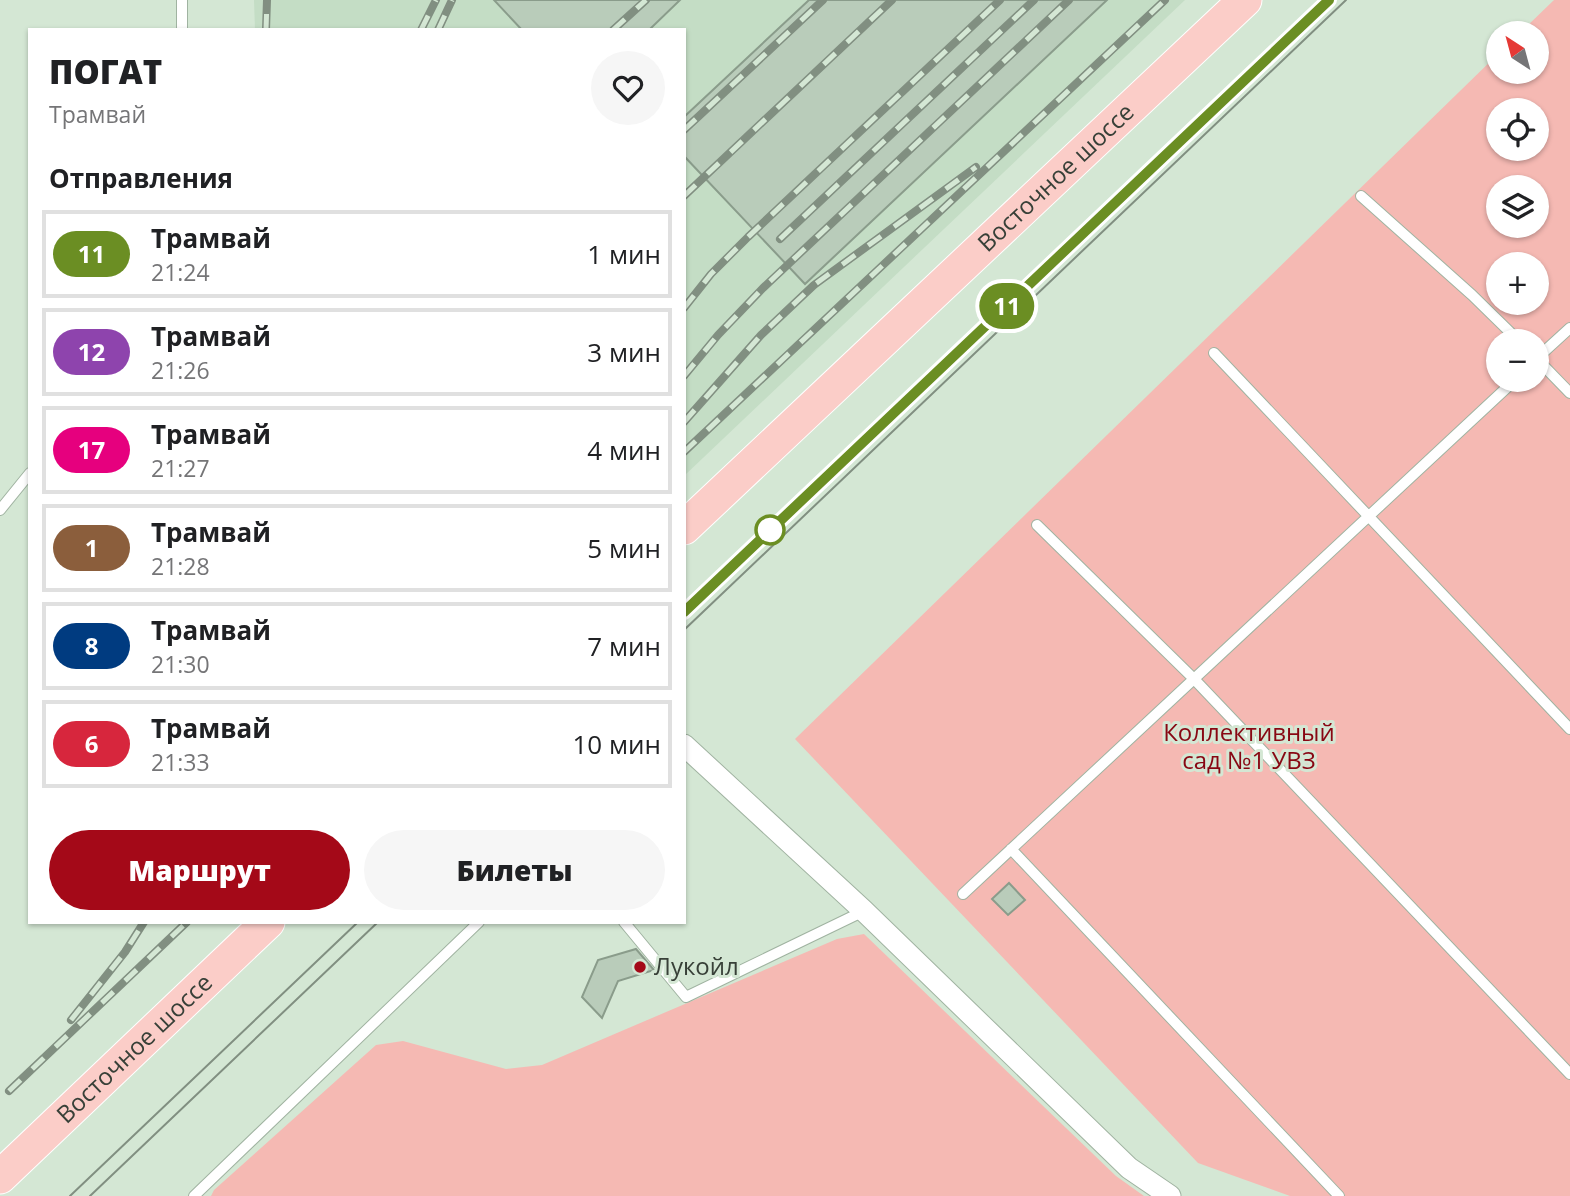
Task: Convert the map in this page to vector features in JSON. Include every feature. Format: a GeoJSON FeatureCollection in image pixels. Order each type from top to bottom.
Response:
{"type":"FeatureCollection","features":[{"type":"Feature","properties":{"kind":"main road","name":"Восточное шоссе"},"geometry":{"type":"LineString","coordinates":[[686,526],[1245,0]]}},
{"type":"Feature","properties":{"kind":"main road","name":"Восточное шоссе"},"geometry":{"type":"LineString","coordinates":[[3,1170],[266,924]]}},
{"type":"Feature","properties":{"kind":"street"},"geometry":{"type":"LineString","coordinates":[[686,748],[864,911],[1119,1159],[1171,1196]]}},
{"type":"Feature","properties":{"kind":"lane"},"geometry":{"type":"LineString","coordinates":[[182,0],[182,28]]}},
{"type":"Feature","properties":{"kind":"lane"},"geometry":{"type":"LineString","coordinates":[[1361,196],[1507,329]]}},
{"type":"Feature","properties":{"kind":"lane"},"geometry":{"type":"LineString","coordinates":[[1549,348],[1570,328]]}},
{"type":"Feature","properties":{"kind":"lane"},"geometry":{"type":"LineString","coordinates":[[1214,353],[1570,729]]}},
{"type":"Feature","properties":{"kind":"lane"},"geometry":{"type":"LineString","coordinates":[[1549,371],[1570,393]]}},
{"type":"Feature","properties":{"kind":"lane"},"geometry":{"type":"LineString","coordinates":[[963,894],[1502,392]]}},
{"type":"Feature","properties":{"kind":"lane"},"geometry":{"type":"LineString","coordinates":[[0,509],[28,475]]}},
{"type":"Feature","properties":{"kind":"lane"},"geometry":{"type":"LineString","coordinates":[[1037,525],[1194,680],[1570,1074]]}},
{"type":"Feature","properties":{"kind":"lane"},"geometry":{"type":"LineString","coordinates":[[1012,849],[1339,1196]]}},
{"type":"Feature","properties":{"kind":"lane"},"geometry":{"type":"LineString","coordinates":[[626,924],[686,997],[864,911]]}},
{"type":"Feature","properties":{"kind":"lane"},"geometry":{"type":"LineString","coordinates":[[194,1196],[477,924]]}},
{"type":"Feature","properties":{"kind":"shaded area"},"geometry":{"type":"Polygon","coordinates":[[[254,0],[1185,0],[686,474],[686,28],[255,28],[254,0]]]}},
{"type":"Feature","properties":{"kind":"green space","name":"Коллективный сад №1 УВЗ"},"geometry":{"type":"Polygon","coordinates":[[[1554,0],[1570,0],[1570,1196],[1290,1196],[1198,1163],[795,739],[1486,66],[1486,84],[1549,84],[1549,21],[1532,21],[1554,0]]]}},
{"type":"Feature","properties":{"kind":"green space"},"geometry":{"type":"Polygon","coordinates":[[[864,934],[1116,1176],[1144,1196],[211,1196],[214,1190],[376,1045],[403,1041],[506,1069],[542,1065],[837,939],[864,934]]]}},
{"type":"Feature","properties":{"kind":"building"},"geometry":{"type":"Polygon","coordinates":[[[494,0],[680,0],[651,28],[520,28],[494,0]]]}},
{"type":"Feature","properties":{"kind":"building"},"geometry":{"type":"Polygon","coordinates":[[[809,0],[1107,0],[805,284],[686,158],[686,115],[809,0]]]}},
{"type":"Feature","properties":{"kind":"building"},"geometry":{"type":"Polygon","coordinates":[[[1009,883],[1025,900],[1008,915],[992,899],[1009,883]]]}},
{"type":"Feature","properties":{"kind":"building"},"geometry":{"type":"Polygon","coordinates":[[[636,949],[654,970],[618,981],[602,1018],[582,997],[598,960],[636,949]]]}},
{"type":"Feature","properties":{"kind":"tram line"},"geometry":{"type":"LineString","coordinates":[[686,610],[1329,0]]}},
{"type":"Feature","properties":{"kind":"tram line","name":"11"},"geometry":{"type":"LineString","coordinates":[[686,610],[1329,0]]}},
{"type":"Feature","properties":{"kind":"tram line"},"geometry":{"type":"LineString","coordinates":[[686,628],[1346,0]]}},
{"type":"Feature","properties":{"kind":"tram line"},"geometry":{"type":"LineString","coordinates":[[70,1196],[356,924]]}},
{"type":"Feature","properties":{"kind":"tram line"},"geometry":{"type":"LineString","coordinates":[[90,1196],[376,924]]}},
{"type":"Feature","properties":{"kind":"railway"},"geometry":{"type":"LineString","coordinates":[[266,28],[267,0]]}},
{"type":"Feature","properties":{"kind":"railway"},"geometry":{"type":"LineString","coordinates":[[422,28],[436,0]]}},
{"type":"Feature","properties":{"kind":"railway"},"geometry":{"type":"LineString","coordinates":[[439,28],[452,0]]}},
{"type":"Feature","properties":{"kind":"railway"},"geometry":{"type":"LineString","coordinates":[[615,28],[646,0]]}},
{"type":"Feature","properties":{"kind":"railway"},"geometry":{"type":"LineString","coordinates":[[686,128],[823,0]]}},
{"type":"Feature","properties":{"kind":"railway"},"geometry":{"type":"LineString","coordinates":[[686,194],[892,0]]}},
{"type":"Feature","properties":{"kind":"railway"},"geometry":{"type":"LineString","coordinates":[[686,305],[711,274],[748,237],[1000,0]]}},
{"type":"Feature","properties":{"kind":"railway"},"geometry":{"type":"LineString","coordinates":[[780,239],[1034,0]]}},
{"type":"Feature","properties":{"kind":"railway"},"geometry":{"type":"LineString","coordinates":[[686,374],[763,288],[1069,0]]}},
{"type":"Feature","properties":{"kind":"railway"},"geometry":{"type":"LineString","coordinates":[[686,450],[1165,0]]}},
{"type":"Feature","properties":{"kind":"railway"},"geometry":{"type":"LineString","coordinates":[[686,420],[761,335],[814,285],[976,167]]}},
{"type":"Feature","properties":{"kind":"railway"},"geometry":{"type":"LineString","coordinates":[[71,1020],[125,952],[143,924]]}},
{"type":"Feature","properties":{"kind":"railway"},"geometry":{"type":"LineString","coordinates":[[9,1091],[185,924]]}},
{"type":"Feature","properties":{"kind":"place","name":"Лукойл"},"geometry":{"type":"Point","coordinates":[640,967]}}]}
